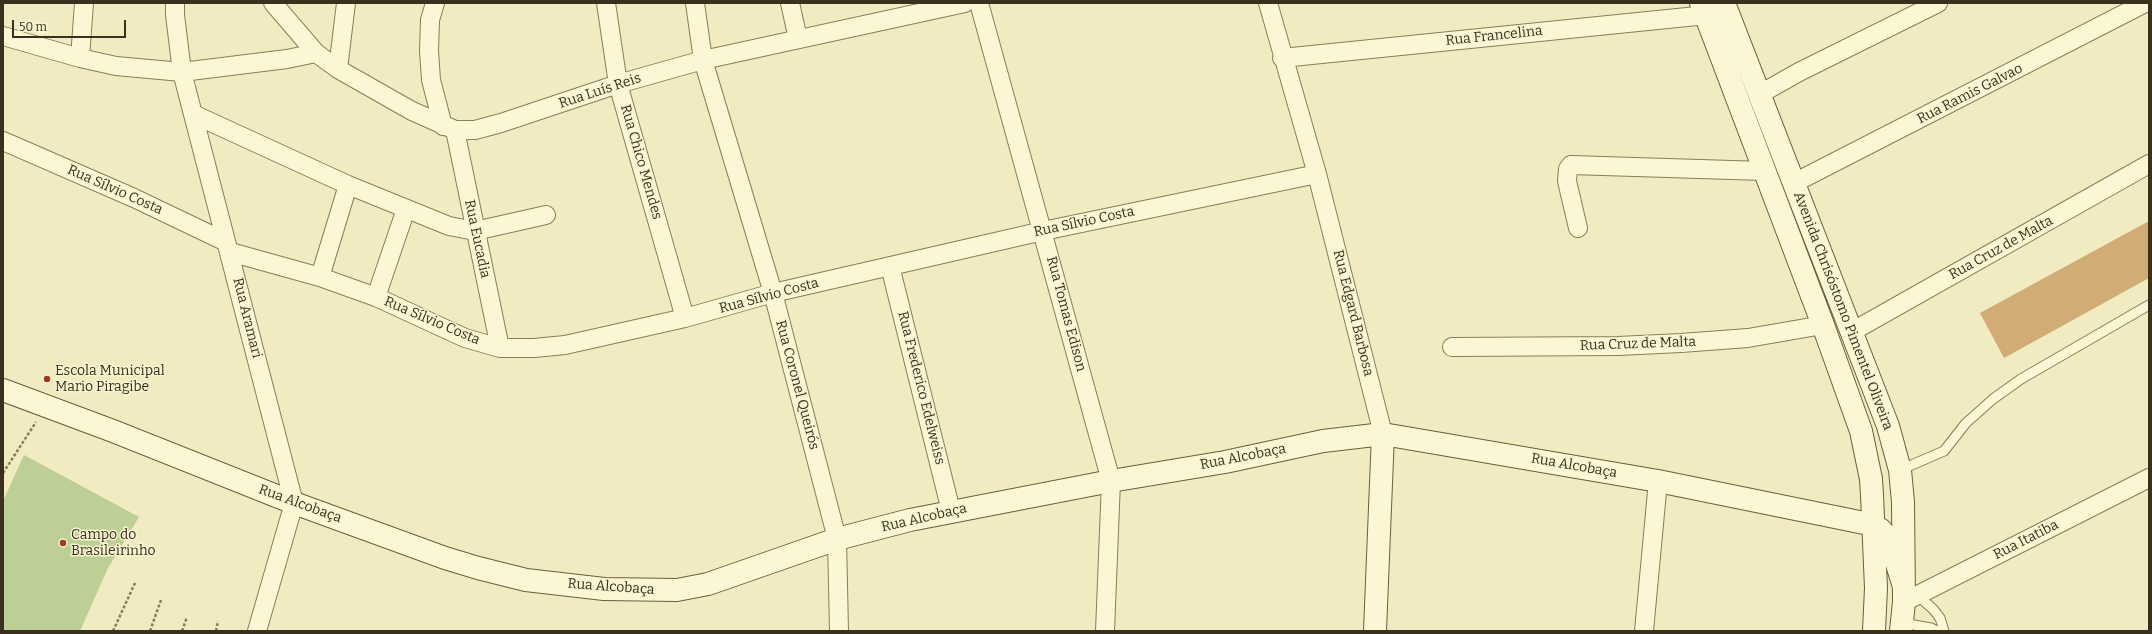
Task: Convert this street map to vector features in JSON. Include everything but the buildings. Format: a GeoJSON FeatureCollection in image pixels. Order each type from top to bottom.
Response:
{"type":"FeatureCollection","features":[{"type":"Feature","properties":{"kind":"main road","name":"Avenida Chrisóstomo Pimentel Oliveira"},"geometry":{"type":"LineString","coordinates":[[1711,7],[1760,94],[1853,331],[1888,426],[1900,470],[1905,533],[1905,608]]}},
{"type":"Feature","properties":{"kind":"main road","name":"Avenida Chrisóstomo Pimentel Oliveira"},"geometry":{"type":"LineString","coordinates":[[1711,7],[1764,171],[1823,325],[1861,431],[1871,479],[1874,525],[1876,588],[1874,631]]}},
{"type":"Feature","properties":{"kind":"main road","name":"Rua Alcobaça"},"geometry":{"type":"LineString","coordinates":[[3,390],[294,503],[478,568],[526,580],[604,589],[670,590],[708,584],[837,539],[951,511],[1111,481],[1225,462],[1323,441],[1383,434],[1658,481],[1874,525]]}},
{"type":"Feature","properties":{"kind":"main road","name":"Rua Edgard Barbosa"},"geometry":{"type":"LineString","coordinates":[[1375,631],[1383,434]]}},
{"type":"Feature","properties":{"kind":"main road"},"geometry":{"type":"LineString","coordinates":[[1874,525],[1881,530],[1890,542],[1905,608]]}},
{"type":"Feature","properties":{"kind":"street"},"geometry":{"type":"LineString","coordinates":[[80,58],[84,3]]}},
{"type":"Feature","properties":{"kind":"street","name":"Rua Aramari"},"geometry":{"type":"LineString","coordinates":[[175,3],[175,16],[182,72],[294,503]]}},
{"type":"Feature","properties":{"kind":"street","name":"Rua Luís Reis"},"geometry":{"type":"LineString","coordinates":[[273,3],[316,53],[338,69],[449,128],[475,130],[502,123],[618,84],[703,60],[965,3]]}},
{"type":"Feature","properties":{"kind":"street"},"geometry":{"type":"LineString","coordinates":[[338,69],[346,3]]}},
{"type":"Feature","properties":{"kind":"street","name":"Rua Eucadia"},"geometry":{"type":"LineString","coordinates":[[435,3],[430,20],[429,51],[431,80],[449,128],[475,231],[500,348]]}},
{"type":"Feature","properties":{"kind":"street","name":"Rua Chico Mendes"},"geometry":{"type":"LineString","coordinates":[[606,3],[618,84],[685,318]]}},
{"type":"Feature","properties":{"kind":"street","name":"Rua Coronel Queirós"},"geometry":{"type":"LineString","coordinates":[[695,3],[703,60],[773,293],[837,539],[839,631]]}},
{"type":"Feature","properties":{"kind":"street"},"geometry":{"type":"LineString","coordinates":[[790,3],[798,39]]}},
{"type":"Feature","properties":{"kind":"street","name":"Rua Tomas Edison"},"geometry":{"type":"LineString","coordinates":[[979,3],[1043,230],[1111,481],[1105,631]]}},
{"type":"Feature","properties":{"kind":"street","name":"Rua Edgard Barbosa"},"geometry":{"type":"LineString","coordinates":[[1268,3],[1282,58],[1317,174],[1383,434]]}},
{"type":"Feature","properties":{"kind":"street"},"geometry":{"type":"LineString","coordinates":[[1760,94],[1799,72],[1938,3]]}},
{"type":"Feature","properties":{"kind":"street","name":"Rua Ramis Galvao"},"geometry":{"type":"LineString","coordinates":[[1794,183],[2145,3]]}},
{"type":"Feature","properties":{"kind":"street","name":"Rua Francelina"},"geometry":{"type":"LineString","coordinates":[[1282,58],[1711,7]]}},
{"type":"Feature","properties":{"kind":"street"},"geometry":{"type":"LineString","coordinates":[[3,36],[80,58],[132,68],[182,72],[287,59],[316,53]]}},
{"type":"Feature","properties":{"kind":"street"},"geometry":{"type":"LineString","coordinates":[[193,114],[348,184],[449,226],[475,231],[546,215]]}},
{"type":"Feature","properties":{"kind":"street","name":"Rua Sílvio Costa"},"geometry":{"type":"LineString","coordinates":[[3,140],[134,198],[228,247],[376,297],[465,338],[500,348],[534,348],[565,345],[685,318],[773,293],[1043,230],[1317,174]]}},
{"type":"Feature","properties":{"kind":"street","name":"Rua Cruz de Malta"},"geometry":{"type":"LineString","coordinates":[[1853,331],[2149,164]]}},
{"type":"Feature","properties":{"kind":"street"},"geometry":{"type":"LineString","coordinates":[[1578,228],[1566,181],[1568,169],[1571,165],[1764,171]]}},
{"type":"Feature","properties":{"kind":"street"},"geometry":{"type":"LineString","coordinates":[[320,277],[348,184]]}},
{"type":"Feature","properties":{"kind":"street"},"geometry":{"type":"LineString","coordinates":[[376,297],[406,209]]}},
{"type":"Feature","properties":{"kind":"street","name":"Rua Frederico Edelweiss"},"geometry":{"type":"LineString","coordinates":[[890,266],[951,511]]}},
{"type":"Feature","properties":{"kind":"street","name":"Rua Cruz de Malta"},"geometry":{"type":"LineString","coordinates":[[1452,347],[1618,346],[1681,343],[1748,338],[1823,325]]}},
{"type":"Feature","properties":{"kind":"street","name":"Rua Itatiba"},"geometry":{"type":"LineString","coordinates":[[1905,608],[2149,478]]}},
{"type":"Feature","properties":{"kind":"street"},"geometry":{"type":"LineString","coordinates":[[1644,631],[1658,481]]}},
{"type":"Feature","properties":{"kind":"street"},"geometry":{"type":"LineString","coordinates":[[257,631],[294,503]]}},
{"type":"Feature","properties":{"kind":"lane"},"geometry":{"type":"LineString","coordinates":[[1900,470],[1944,451],[1966,423],[2021,378],[2149,305]]}},
{"type":"Feature","properties":{"kind":"lane"},"geometry":{"type":"LineString","coordinates":[[1905,608],[1937,631]]}},
{"type":"Feature","properties":{"kind":"lane"},"geometry":{"type":"LineString","coordinates":[[1905,608],[1933,609],[1940,618],[1944,631]]}},
{"type":"Feature","properties":{"kind":"path"},"geometry":{"type":"LineString","coordinates":[[3,473],[46,406]]}},
{"type":"Feature","properties":{"kind":"path"},"geometry":{"type":"LineString","coordinates":[[113,631],[135,583]]}},
{"type":"Feature","properties":{"kind":"path"},"geometry":{"type":"LineString","coordinates":[[150,631],[161,600]]}},
{"type":"Feature","properties":{"kind":"path"},"geometry":{"type":"LineString","coordinates":[[182,631],[187,617]]}},
{"type":"Feature","properties":{"kind":"path"},"geometry":{"type":"LineString","coordinates":[[216,631],[218,621]]}},
{"type":"Feature","properties":{"kind":"green space","name":"Campo do Brasileirinho"},"geometry":{"type":"Polygon","coordinates":[[[24,455],[139,517],[108,568],[80,631],[3,631],[3,501],[24,455]]]}},
{"type":"Feature","properties":{"kind":"place","name":"Escola Municipal Mario Piragibe"},"geometry":{"type":"Point","coordinates":[47,379]}},
{"type":"Feature","properties":{"kind":"place","name":"Campo do Brasileirinho"},"geometry":{"type":"Point","coordinates":[63,543]}}]}
